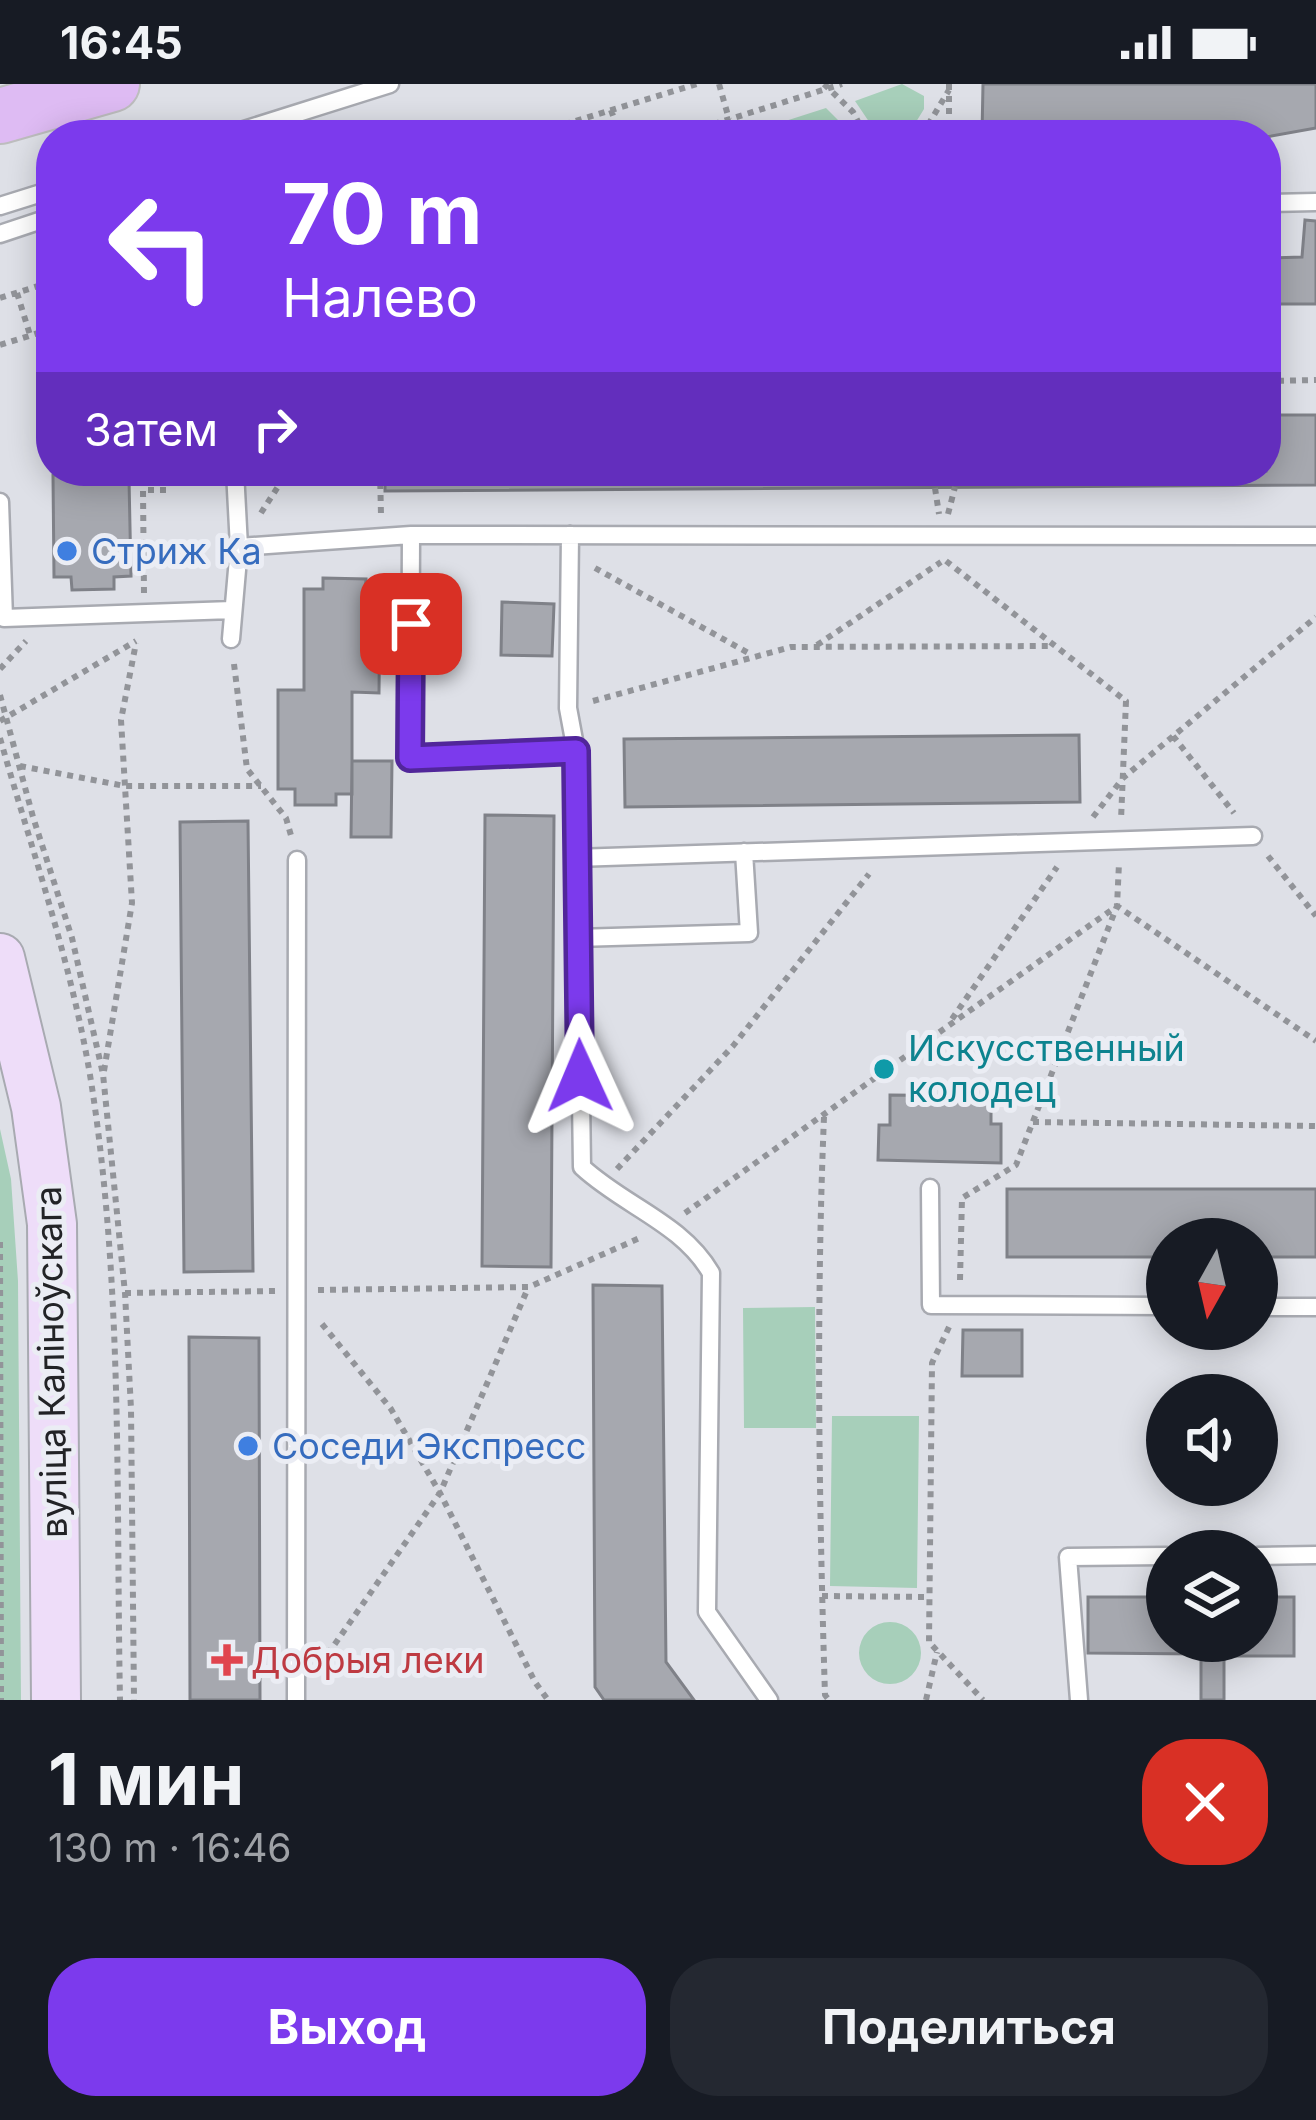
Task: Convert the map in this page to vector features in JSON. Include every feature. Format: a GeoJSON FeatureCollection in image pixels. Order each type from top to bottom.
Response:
{"type":"FeatureCollection","features":[{"type":"Feature","properties":{"kind":"main road"},"geometry":{"type":"LineString","coordinates":[[0,116],[112,84]]}},
{"type":"Feature","properties":{"kind":"main road","name":"вуліца Каліноўскага"},"geometry":{"type":"LineString","coordinates":[[0,958],[36,1107],[52,1224],[56,1700]]}},
{"type":"Feature","properties":{"kind":"lane"},"geometry":{"type":"LineString","coordinates":[[276,120],[390,84]]}},
{"type":"Feature","properties":{"kind":"lane"},"geometry":{"type":"LineString","coordinates":[[0,206],[36,195]]}},
{"type":"Feature","properties":{"kind":"lane"},"geometry":{"type":"LineString","coordinates":[[1281,203],[1316,202]]}},
{"type":"Feature","properties":{"kind":"lane"},"geometry":{"type":"LineString","coordinates":[[0,234],[36,222]]}},
{"type":"Feature","properties":{"kind":"lane"},"geometry":{"type":"LineString","coordinates":[[231,639],[239,547],[236,486]]}},
{"type":"Feature","properties":{"kind":"lane"},"geometry":{"type":"LineString","coordinates":[[0,502],[4,618],[232,610]]}},
{"type":"Feature","properties":{"kind":"lane"},"geometry":{"type":"LineString","coordinates":[[239,547],[411,535],[1316,536]]}},
{"type":"Feature","properties":{"kind":"lane"},"geometry":{"type":"LineString","coordinates":[[411,535],[410,758],[576,751]]}},
{"type":"Feature","properties":{"kind":"lane"},"geometry":{"type":"LineString","coordinates":[[570,535],[568,708],[576,751],[582,1168],[698,1250],[711,1273],[707,1612],[769,1700]]}},
{"type":"Feature","properties":{"kind":"lane"},"geometry":{"type":"LineString","coordinates":[[574,857],[1253,836]]}},
{"type":"Feature","properties":{"kind":"lane"},"geometry":{"type":"LineString","coordinates":[[577,938],[749,933],[744,852]]}},
{"type":"Feature","properties":{"kind":"lane"},"geometry":{"type":"LineString","coordinates":[[296,1700],[297,860]]}},
{"type":"Feature","properties":{"kind":"lane"},"geometry":{"type":"LineString","coordinates":[[930,1188],[931,1305],[1146,1306]]}},
{"type":"Feature","properties":{"kind":"lane"},"geometry":{"type":"LineString","coordinates":[[1278,1306],[1316,1307]]}},
{"type":"Feature","properties":{"kind":"lane"},"geometry":{"type":"LineString","coordinates":[[1278,1556],[1316,1555]]}},
{"type":"Feature","properties":{"kind":"lane"},"geometry":{"type":"LineString","coordinates":[[1079,1700],[1068,1557],[1146,1556]]}},
{"type":"Feature","properties":{"kind":"path"},"geometry":{"type":"LineString","coordinates":[[579,120],[697,84]]}},
{"type":"Feature","properties":{"kind":"path"},"geometry":{"type":"LineString","coordinates":[[719,84],[729,119]]}},
{"type":"Feature","properties":{"kind":"path"},"geometry":{"type":"LineString","coordinates":[[726,120],[842,84]]}},
{"type":"Feature","properties":{"kind":"path"},"geometry":{"type":"LineString","coordinates":[[825,87],[857,120]]}},
{"type":"Feature","properties":{"kind":"path"},"geometry":{"type":"LineString","coordinates":[[930,120],[949,87]]}},
{"type":"Feature","properties":{"kind":"path"},"geometry":{"type":"LineString","coordinates":[[949,87],[949,120]]}},
{"type":"Feature","properties":{"kind":"path"},"geometry":{"type":"LineString","coordinates":[[611,110],[615,120]]}},
{"type":"Feature","properties":{"kind":"path"},"geometry":{"type":"LineString","coordinates":[[0,298],[36,287]]}},
{"type":"Feature","properties":{"kind":"path"},"geometry":{"type":"LineString","coordinates":[[16,293],[31,335]]}},
{"type":"Feature","properties":{"kind":"path"},"geometry":{"type":"LineString","coordinates":[[0,345],[36,334]]}},
{"type":"Feature","properties":{"kind":"path"},"geometry":{"type":"LineString","coordinates":[[1281,381],[1316,380]]}},
{"type":"Feature","properties":{"kind":"path"},"geometry":{"type":"LineString","coordinates":[[103,1074],[132,902],[121,719],[144,613],[143,490],[168,490],[168,486]]}},
{"type":"Feature","properties":{"kind":"path"},"geometry":{"type":"LineString","coordinates":[[380,486],[381,537]]}},
{"type":"Feature","properties":{"kind":"path"},"geometry":{"type":"LineString","coordinates":[[944,560],[943,536],[955,487]]}},
{"type":"Feature","properties":{"kind":"path"},"geometry":{"type":"LineString","coordinates":[[570,554],[755,657]]}},
{"type":"Feature","properties":{"kind":"path"},"geometry":{"type":"LineString","coordinates":[[816,646],[944,560]]}},
{"type":"Feature","properties":{"kind":"path"},"geometry":{"type":"LineString","coordinates":[[944,560],[1126,701],[1117,907],[1016,1165],[962,1198],[960,1305],[932,1363],[929,1642],[983,1700]]}},
{"type":"Feature","properties":{"kind":"path"},"geometry":{"type":"LineString","coordinates":[[947,1027],[1123,778],[1316,617]]}},
{"type":"Feature","properties":{"kind":"path"},"geometry":{"type":"LineString","coordinates":[[231,639],[248,769],[286,818],[297,860]]}},
{"type":"Feature","properties":{"kind":"path"},"geometry":{"type":"LineString","coordinates":[[4,719],[136,643]]}},
{"type":"Feature","properties":{"kind":"path"},"geometry":{"type":"LineString","coordinates":[[568,708],[791,647],[1056,646]]}},
{"type":"Feature","properties":{"kind":"path"},"geometry":{"type":"LineString","coordinates":[[0,695],[72,938],[103,1074],[125,1293],[131,1409],[134,1700]]}},
{"type":"Feature","properties":{"kind":"path"},"geometry":{"type":"LineString","coordinates":[[20,766],[125,786],[261,785]]}},
{"type":"Feature","properties":{"kind":"path"},"geometry":{"type":"LineString","coordinates":[[602,1185],[733,1046],[890,848]]}},
{"type":"Feature","properties":{"kind":"path"},"geometry":{"type":"LineString","coordinates":[[125,1293],[529,1287],[667,1226],[1117,907]]}},
{"type":"Feature","properties":{"kind":"path"},"geometry":{"type":"LineString","coordinates":[[1117,907],[1316,1041]]}},
{"type":"Feature","properties":{"kind":"path"},"geometry":{"type":"LineString","coordinates":[[824,1114],[822,1596],[825,1695],[829,1700]]}},
{"type":"Feature","properties":{"kind":"path"},"geometry":{"type":"LineString","coordinates":[[1033,1122],[1316,1126]]}},
{"type":"Feature","properties":{"kind":"path"},"geometry":{"type":"LineString","coordinates":[[0,1242],[1,1700]]}},
{"type":"Feature","properties":{"kind":"path"},"geometry":{"type":"LineString","coordinates":[[296,1700],[440,1493],[529,1287]]}},
{"type":"Feature","properties":{"kind":"path"},"geometry":{"type":"LineString","coordinates":[[296,1290],[391,1409],[548,1700]]}},
{"type":"Feature","properties":{"kind":"path"},"geometry":{"type":"LineString","coordinates":[[822,1596],[929,1597]]}},
{"type":"Feature","properties":{"kind":"path"},"geometry":{"type":"LineString","coordinates":[[926,1700],[938,1652]]}},
{"type":"Feature","properties":{"kind":"green space"},"geometry":{"type":"Polygon","coordinates":[[[902,84],[924,96],[924,109],[917,120],[868,120],[855,101],[902,84]]]}},
{"type":"Feature","properties":{"kind":"green space"},"geometry":{"type":"Polygon","coordinates":[[[826,108],[838,120],[789,120],[826,108]]]}},
{"type":"Feature","properties":{"kind":"green space"},"geometry":{"type":"Polygon","coordinates":[[[0,1129],[11,1179],[18,1281],[21,1700],[0,1700],[0,1129]]]}},
{"type":"Feature","properties":{"kind":"green space"},"geometry":{"type":"Polygon","coordinates":[[[815,1307],[816,1428],[744,1428],[743,1308],[815,1307]]]}},
{"type":"Feature","properties":{"kind":"green space"},"geometry":{"type":"Polygon","coordinates":[[[832,1416],[919,1416],[917,1588],[830,1586],[832,1416]]]}},
{"type":"Feature","properties":{"kind":"green space"},"geometry":{"type":"Polygon","coordinates":[[[890,1622],[912,1631],[921,1653],[912,1675],[890,1684],[868,1675],[859,1653],[868,1631],[890,1622]]]}},
{"type":"Feature","properties":{"kind":"building"},"geometry":{"type":"Polygon","coordinates":[[[983,84],[1316,84],[1316,128],[1281,134],[1281,120],[982,120],[983,84]]]}},
{"type":"Feature","properties":{"kind":"building"},"geometry":{"type":"Polygon","coordinates":[[[1305,220],[1316,221],[1316,304],[1281,304],[1281,258],[1302,257],[1305,220]]]}},
{"type":"Feature","properties":{"kind":"building"},"geometry":{"type":"Polygon","coordinates":[[[1281,415],[1316,415],[1316,485],[1281,485],[1281,415]]]}},
{"type":"Feature","properties":{"kind":"building"},"geometry":{"type":"Polygon","coordinates":[[[53,486],[129,486],[131,576],[114,577],[114,589],[72,590],[71,577],[54,577],[53,486]]]}},
{"type":"Feature","properties":{"kind":"building"},"geometry":{"type":"Polygon","coordinates":[[[385,486],[1161,486],[385,491],[385,486]]]}},
{"type":"Feature","properties":{"kind":"building"},"geometry":{"type":"Polygon","coordinates":[[[323,578],[366,579],[365,592],[380,592],[379,693],[352,692],[352,794],[336,794],[336,805],[295,805],[295,789],[278,789],[278,690],[304,690],[304,589],[323,589],[323,578]]]}},
{"type":"Feature","properties":{"kind":"building"},"geometry":{"type":"Polygon","coordinates":[[[502,602],[554,604],[552,656],[501,655],[502,602]]]}},
{"type":"Feature","properties":{"kind":"building"},"geometry":{"type":"Polygon","coordinates":[[[1079,735],[1080,802],[625,807],[624,739],[1079,735]]]}},
{"type":"Feature","properties":{"kind":"building"},"geometry":{"type":"Polygon","coordinates":[[[352,761],[392,761],[391,837],[351,837],[352,761]]]}},
{"type":"Feature","properties":{"kind":"building"},"geometry":{"type":"Polygon","coordinates":[[[485,815],[554,816],[551,1267],[482,1266],[485,815]]]}},
{"type":"Feature","properties":{"kind":"building"},"geometry":{"type":"Polygon","coordinates":[[[248,821],[253,1271],[184,1272],[180,822],[248,821]]]}},
{"type":"Feature","properties":{"kind":"building"},"geometry":{"type":"Polygon","coordinates":[[[890,1095],[991,1096],[991,1124],[1001,1124],[1001,1163],[878,1160],[879,1125],[890,1125],[890,1095]]]}},
{"type":"Feature","properties":{"kind":"building"},"geometry":{"type":"Polygon","coordinates":[[[1007,1189],[1316,1189],[1316,1257],[1278,1257],[1278,1218],[1146,1218],[1146,1257],[1007,1257],[1007,1189]]]}},
{"type":"Feature","properties":{"kind":"building"},"geometry":{"type":"Polygon","coordinates":[[[593,1285],[662,1286],[666,1662],[694,1700],[604,1700],[595,1687],[593,1285]]]}},
{"type":"Feature","properties":{"kind":"building"},"geometry":{"type":"Polygon","coordinates":[[[963,1330],[1022,1330],[1022,1376],[962,1376],[963,1330]]]}},
{"type":"Feature","properties":{"kind":"building"},"geometry":{"type":"Polygon","coordinates":[[[189,1337],[259,1338],[260,1700],[190,1700],[189,1337]]]}},
{"type":"Feature","properties":{"kind":"building"},"geometry":{"type":"Polygon","coordinates":[[[1088,1597],[1146,1597],[1146,1654],[1088,1653],[1088,1597]]]}},
{"type":"Feature","properties":{"kind":"building"},"geometry":{"type":"Polygon","coordinates":[[[1278,1597],[1294,1597],[1294,1656],[1278,1656],[1278,1597]]]}},
{"type":"Feature","properties":{"kind":"building"},"geometry":{"type":"Polygon","coordinates":[[[1201,1662],[1224,1662],[1224,1700],[1201,1700],[1201,1662]]]}},
{"type":"Feature","properties":{"kind":"place","name":"Стриж Ка"},"geometry":{"type":"Point","coordinates":[67,551]}},
{"type":"Feature","properties":{"kind":"place","name":"Искусственный колодец"},"geometry":{"type":"Point","coordinates":[884,1069]}},
{"type":"Feature","properties":{"kind":"place","name":"Соседи Экспресс"},"geometry":{"type":"Point","coordinates":[248,1446]}},
{"type":"Feature","properties":{"kind":"place","name":"Добрыя леки"},"geometry":{"type":"Point","coordinates":[227,1660]}},
{"type":"Feature","properties":{"kind":"route"},"geometry":{"type":"LineString","coordinates":[[411,624],[410,758],[576,751],[580,1076]]}}]}
